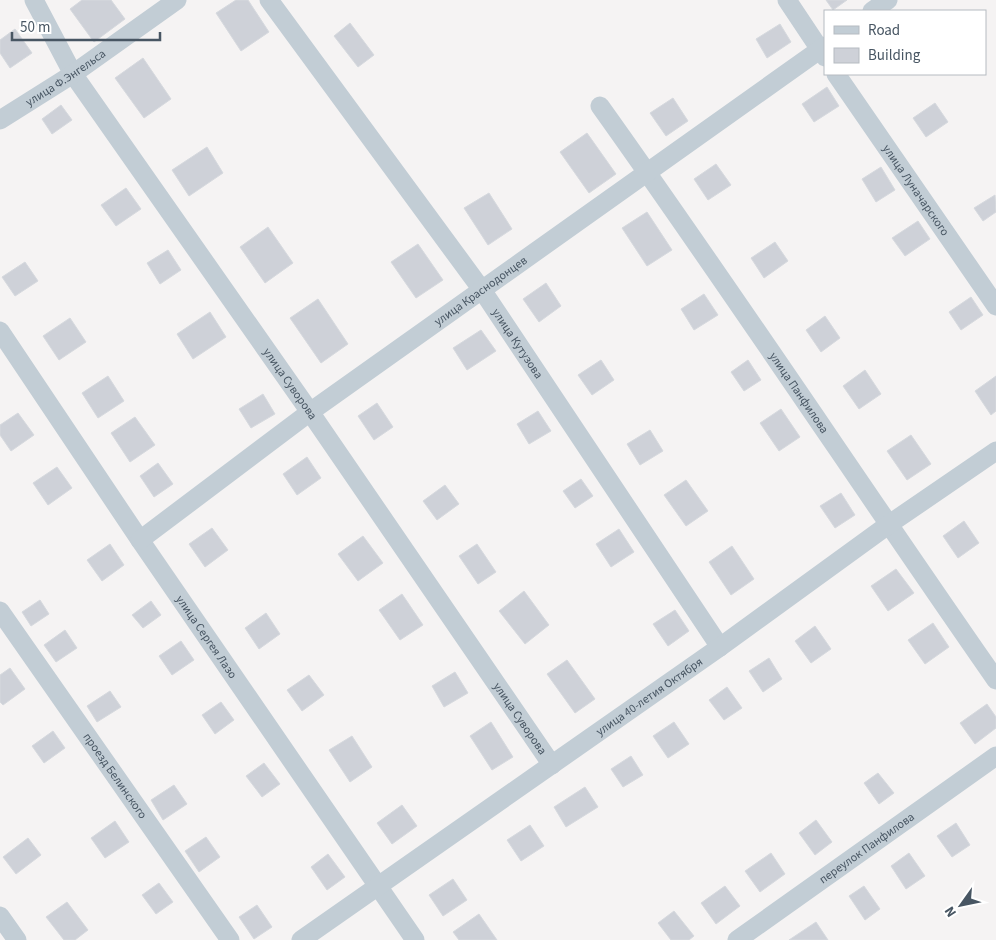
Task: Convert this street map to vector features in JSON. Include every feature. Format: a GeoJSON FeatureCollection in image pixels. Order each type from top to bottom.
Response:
{"type":"FeatureCollection","features":[{"type":"Feature","properties":{"kind":"street","name":"улица Суворова"},"geometry":{"type":"LineString","coordinates":[[34,0],[73,74],[310,412],[552,765]]}},
{"type":"Feature","properties":{"kind":"street","name":"улица Ф.Энгельса"},"geometry":{"type":"LineString","coordinates":[[0,120],[73,74],[177,0]]}},
{"type":"Feature","properties":{"kind":"street","name":"улица Кутузова"},"geometry":{"type":"LineString","coordinates":[[269,0],[482,290],[720,647]]}},
{"type":"Feature","properties":{"kind":"street"},"geometry":{"type":"LineString","coordinates":[[787,0],[823,51]]}},
{"type":"Feature","properties":{"kind":"street"},"geometry":{"type":"LineString","coordinates":[[873,10],[888,0]]}},
{"type":"Feature","properties":{"kind":"street","name":"улица Краснодонцев"},"geometry":{"type":"LineString","coordinates":[[140,540],[310,412],[647,172],[823,51]]}},
{"type":"Feature","properties":{"kind":"street","name":"улица Луначарского"},"geometry":{"type":"LineString","coordinates":[[837,75],[996,306]]}},
{"type":"Feature","properties":{"kind":"street","name":"улица Панфилова"},"geometry":{"type":"LineString","coordinates":[[600,106],[996,680]]}},
{"type":"Feature","properties":{"kind":"street","name":"улица Сергея Лазо"},"geometry":{"type":"LineString","coordinates":[[0,331],[140,540],[415,940]]}},
{"type":"Feature","properties":{"kind":"street","name":"улица 40-летия Октября"},"geometry":{"type":"LineString","coordinates":[[301,940],[720,647],[888,525],[996,451]]}},
{"type":"Feature","properties":{"kind":"street","name":"проезд Белинского"},"geometry":{"type":"LineString","coordinates":[[0,611],[230,940]]}},
{"type":"Feature","properties":{"kind":"street","name":"переулок Панфилова"},"geometry":{"type":"LineString","coordinates":[[737,940],[996,756]]}},
{"type":"Feature","properties":{"kind":"street"},"geometry":{"type":"LineString","coordinates":[[0,916],[17,940]]}},
{"type":"Feature","properties":{"kind":"building"},"geometry":{"type":"Polygon","coordinates":[[[82,0],[111,0],[125,19],[94,42],[70,9],[82,0]]]}},
{"type":"Feature","properties":{"kind":"building"},"geometry":{"type":"Polygon","coordinates":[[[236,0],[248,0],[269,32],[241,51],[216,13],[236,0]]]}},
{"type":"Feature","properties":{"kind":"building"},"geometry":{"type":"Polygon","coordinates":[[[826,0],[847,0],[833,10],[826,0]]]}},
{"type":"Feature","properties":{"kind":"building"},"geometry":{"type":"Polygon","coordinates":[[[350,23],[374,55],[358,67],[334,36],[350,23]]]}},
{"type":"Feature","properties":{"kind":"building"},"geometry":{"type":"Polygon","coordinates":[[[780,24],[791,42],[767,58],[756,39],[780,24]]]}},
{"type":"Feature","properties":{"kind":"building"},"geometry":{"type":"Polygon","coordinates":[[[15,29],[32,53],[10,68],[0,53],[0,40],[15,29]]]}},
{"type":"Feature","properties":{"kind":"building"},"geometry":{"type":"Polygon","coordinates":[[[143,58],[171,99],[144,118],[115,78],[143,58]]]}},
{"type":"Feature","properties":{"kind":"building"},"geometry":{"type":"Polygon","coordinates":[[[827,87],[839,106],[814,122],[802,104],[827,87]]]}},
{"type":"Feature","properties":{"kind":"building"},"geometry":{"type":"Polygon","coordinates":[[[673,98],[688,121],[666,136],[650,113],[673,98]]]}},
{"type":"Feature","properties":{"kind":"building"},"geometry":{"type":"Polygon","coordinates":[[[935,103],[948,122],[926,137],[913,118],[935,103]]]}},
{"type":"Feature","properties":{"kind":"building"},"geometry":{"type":"Polygon","coordinates":[[[61,105],[72,120],[52,134],[42,119],[61,105]]]}},
{"type":"Feature","properties":{"kind":"building"},"geometry":{"type":"Polygon","coordinates":[[[587,133],[616,174],[589,193],[560,152],[587,133]]]}},
{"type":"Feature","properties":{"kind":"building"},"geometry":{"type":"Polygon","coordinates":[[[207,147],[223,173],[189,196],[172,170],[207,147]]]}},
{"type":"Feature","properties":{"kind":"building"},"geometry":{"type":"Polygon","coordinates":[[[716,164],[731,185],[708,200],[694,179],[716,164]]]}},
{"type":"Feature","properties":{"kind":"building"},"geometry":{"type":"Polygon","coordinates":[[[881,167],[895,190],[876,202],[862,179],[881,167]]]}},
{"type":"Feature","properties":{"kind":"building"},"geometry":{"type":"Polygon","coordinates":[[[126,188],[141,209],[116,226],[101,205],[126,188]]]}},
{"type":"Feature","properties":{"kind":"building"},"geometry":{"type":"Polygon","coordinates":[[[489,193],[512,229],[488,245],[464,208],[489,193]]]}},
{"type":"Feature","properties":{"kind":"building"},"geometry":{"type":"Polygon","coordinates":[[[995,195],[996,212],[983,221],[974,208],[995,195]]]}},
{"type":"Feature","properties":{"kind":"building"},"geometry":{"type":"Polygon","coordinates":[[[647,212],[672,250],[647,266],[622,228],[647,212]]]}},
{"type":"Feature","properties":{"kind":"building"},"geometry":{"type":"Polygon","coordinates":[[[918,221],[930,239],[905,256],[892,238],[918,221]]]}},
{"type":"Feature","properties":{"kind":"building"},"geometry":{"type":"Polygon","coordinates":[[[268,227],[293,263],[265,283],[240,247],[268,227]]]}},
{"type":"Feature","properties":{"kind":"building"},"geometry":{"type":"Polygon","coordinates":[[[775,242],[788,261],[764,278],[751,258],[775,242]]]}},
{"type":"Feature","properties":{"kind":"building"},"geometry":{"type":"Polygon","coordinates":[[[418,244],[443,280],[416,298],[391,262],[418,244]]]}},
{"type":"Feature","properties":{"kind":"building"},"geometry":{"type":"Polygon","coordinates":[[[168,250],[181,270],[160,284],[147,263],[168,250]]]}},
{"type":"Feature","properties":{"kind":"building"},"geometry":{"type":"Polygon","coordinates":[[[25,262],[38,281],[15,296],[2,277],[25,262]]]}},
{"type":"Feature","properties":{"kind":"building"},"geometry":{"type":"Polygon","coordinates":[[[546,283],[561,306],[539,322],[523,299],[546,283]]]}},
{"type":"Feature","properties":{"kind":"building"},"geometry":{"type":"Polygon","coordinates":[[[704,294],[718,315],[694,330],[681,309],[704,294]]]}},
{"type":"Feature","properties":{"kind":"building"},"geometry":{"type":"Polygon","coordinates":[[[971,297],[983,315],[961,330],[949,312],[971,297]]]}},
{"type":"Feature","properties":{"kind":"building"},"geometry":{"type":"Polygon","coordinates":[[[318,299],[348,344],[321,363],[290,318],[318,299]]]}},
{"type":"Feature","properties":{"kind":"building"},"geometry":{"type":"Polygon","coordinates":[[[210,312],[226,337],[193,359],[177,334],[210,312]]]}},
{"type":"Feature","properties":{"kind":"building"},"geometry":{"type":"Polygon","coordinates":[[[825,316],[840,338],[821,352],[806,330],[825,316]]]}},
{"type":"Feature","properties":{"kind":"building"},"geometry":{"type":"Polygon","coordinates":[[[70,318],[86,342],[59,360],[43,336],[70,318]]]}},
{"type":"Feature","properties":{"kind":"building"},"geometry":{"type":"Polygon","coordinates":[[[481,330],[496,351],[467,370],[453,348],[481,330]]]}},
{"type":"Feature","properties":{"kind":"building"},"geometry":{"type":"Polygon","coordinates":[[[601,360],[614,380],[592,395],[578,375],[601,360]]]}},
{"type":"Feature","properties":{"kind":"building"},"geometry":{"type":"Polygon","coordinates":[[[748,360],[761,380],[744,391],[731,372],[748,360]]]}},
{"type":"Feature","properties":{"kind":"building"},"geometry":{"type":"Polygon","coordinates":[[[865,370],[881,394],[859,409],[843,386],[865,370]]]}},
{"type":"Feature","properties":{"kind":"building"},"geometry":{"type":"Polygon","coordinates":[[[108,376],[124,401],[98,418],[82,393],[108,376]]]}},
{"type":"Feature","properties":{"kind":"building"},"geometry":{"type":"Polygon","coordinates":[[[996,376],[996,411],[991,415],[975,391],[996,376]]]}},
{"type":"Feature","properties":{"kind":"building"},"geometry":{"type":"Polygon","coordinates":[[[263,394],[275,414],[251,428],[239,409],[263,394]]]}},
{"type":"Feature","properties":{"kind":"building"},"geometry":{"type":"Polygon","coordinates":[[[377,403],[393,427],[374,440],[358,416],[377,403]]]}},
{"type":"Feature","properties":{"kind":"building"},"geometry":{"type":"Polygon","coordinates":[[[781,409],[800,437],[779,451],[760,423],[781,409]]]}},
{"type":"Feature","properties":{"kind":"building"},"geometry":{"type":"Polygon","coordinates":[[[538,411],[551,431],[529,444],[517,424],[538,411]]]}},
{"type":"Feature","properties":{"kind":"building"},"geometry":{"type":"Polygon","coordinates":[[[18,413],[34,435],[11,451],[0,435],[0,425],[18,413]]]}},
{"type":"Feature","properties":{"kind":"building"},"geometry":{"type":"Polygon","coordinates":[[[135,417],[155,445],[130,462],[111,433],[135,417]]]}},
{"type":"Feature","properties":{"kind":"building"},"geometry":{"type":"Polygon","coordinates":[[[650,430],[663,451],[640,465],[627,444],[650,430]]]}},
{"type":"Feature","properties":{"kind":"building"},"geometry":{"type":"Polygon","coordinates":[[[911,435],[931,464],[907,480],[887,451],[911,435]]]}},
{"type":"Feature","properties":{"kind":"building"},"geometry":{"type":"Polygon","coordinates":[[[307,457],[321,478],[297,495],[283,474],[307,457]]]}},
{"type":"Feature","properties":{"kind":"building"},"geometry":{"type":"Polygon","coordinates":[[[158,463],[173,484],[154,497],[140,476],[158,463]]]}},
{"type":"Feature","properties":{"kind":"building"},"geometry":{"type":"Polygon","coordinates":[[[57,467],[72,488],[48,505],[33,483],[57,467]]]}},
{"type":"Feature","properties":{"kind":"building"},"geometry":{"type":"Polygon","coordinates":[[[581,479],[593,496],[575,508],[563,491],[581,479]]]}},
{"type":"Feature","properties":{"kind":"building"},"geometry":{"type":"Polygon","coordinates":[[[686,480],[708,511],[686,526],[664,495],[686,480]]]}},
{"type":"Feature","properties":{"kind":"building"},"geometry":{"type":"Polygon","coordinates":[[[445,485],[459,504],[437,520],[423,501],[445,485]]]}},
{"type":"Feature","properties":{"kind":"building"},"geometry":{"type":"Polygon","coordinates":[[[841,493],[855,515],[835,528],[820,506],[841,493]]]}},
{"type":"Feature","properties":{"kind":"building"},"geometry":{"type":"Polygon","coordinates":[[[964,521],[979,543],[958,558],[943,536],[964,521]]]}},
{"type":"Feature","properties":{"kind":"building"},"geometry":{"type":"Polygon","coordinates":[[[212,528],[228,550],[205,567],[189,544],[212,528]]]}},
{"type":"Feature","properties":{"kind":"building"},"geometry":{"type":"Polygon","coordinates":[[[619,529],[634,552],[611,567],[596,544],[619,529]]]}},
{"type":"Feature","properties":{"kind":"building"},"geometry":{"type":"Polygon","coordinates":[[[363,536],[383,563],[358,581],[338,554],[363,536]]]}},
{"type":"Feature","properties":{"kind":"building"},"geometry":{"type":"Polygon","coordinates":[[[110,544],[124,565],[102,581],[87,560],[110,544]]]}},
{"type":"Feature","properties":{"kind":"building"},"geometry":{"type":"Polygon","coordinates":[[[477,544],[496,572],[478,584],[459,556],[477,544]]]}},
{"type":"Feature","properties":{"kind":"building"},"geometry":{"type":"Polygon","coordinates":[[[732,546],[754,579],[731,595],[709,562],[732,546]]]}},
{"type":"Feature","properties":{"kind":"building"},"geometry":{"type":"Polygon","coordinates":[[[896,569],[914,593],[888,611],[871,586],[896,569]]]}},
{"type":"Feature","properties":{"kind":"building"},"geometry":{"type":"Polygon","coordinates":[[[524,591],[549,625],[525,644],[499,611],[524,591]]]}},
{"type":"Feature","properties":{"kind":"building"},"geometry":{"type":"Polygon","coordinates":[[[402,594],[423,625],[400,640],[379,610],[402,594]]]}},
{"type":"Feature","properties":{"kind":"building"},"geometry":{"type":"Polygon","coordinates":[[[40,600],[49,614],[31,626],[22,612],[40,600]]]}},
{"type":"Feature","properties":{"kind":"building"},"geometry":{"type":"Polygon","coordinates":[[[151,601],[161,615],[143,628],[132,615],[151,601]]]}},
{"type":"Feature","properties":{"kind":"building"},"geometry":{"type":"Polygon","coordinates":[[[675,610],[689,631],[668,646],[653,624],[675,610]]]}},
{"type":"Feature","properties":{"kind":"building"},"geometry":{"type":"Polygon","coordinates":[[[266,613],[280,634],[259,649],[245,628],[266,613]]]}},
{"type":"Feature","properties":{"kind":"building"},"geometry":{"type":"Polygon","coordinates":[[[933,623],[949,647],[925,664],[908,640],[933,623]]]}},
{"type":"Feature","properties":{"kind":"building"},"geometry":{"type":"Polygon","coordinates":[[[815,626],[831,649],[811,663],[795,641],[815,626]]]}},
{"type":"Feature","properties":{"kind":"building"},"geometry":{"type":"Polygon","coordinates":[[[65,630],[77,648],[56,662],[44,645],[65,630]]]}},
{"type":"Feature","properties":{"kind":"building"},"geometry":{"type":"Polygon","coordinates":[[[181,641],[194,660],[172,675],[159,656],[181,641]]]}},
{"type":"Feature","properties":{"kind":"building"},"geometry":{"type":"Polygon","coordinates":[[[769,658],[782,679],[763,692],[749,671],[769,658]]]}},
{"type":"Feature","properties":{"kind":"building"},"geometry":{"type":"Polygon","coordinates":[[[567,660],[595,699],[575,713],[547,674],[567,660]]]}},
{"type":"Feature","properties":{"kind":"building"},"geometry":{"type":"Polygon","coordinates":[[[10,668],[25,689],[3,705],[0,702],[0,675],[10,668]]]}},
{"type":"Feature","properties":{"kind":"building"},"geometry":{"type":"Polygon","coordinates":[[[455,672],[468,693],[444,707],[432,686],[455,672]]]}},
{"type":"Feature","properties":{"kind":"building"},"geometry":{"type":"Polygon","coordinates":[[[309,675],[324,695],[302,711],[287,690],[309,675]]]}},
{"type":"Feature","properties":{"kind":"building"},"geometry":{"type":"Polygon","coordinates":[[[727,687],[742,708],[724,720],[709,700],[727,687]]]}},
{"type":"Feature","properties":{"kind":"building"},"geometry":{"type":"Polygon","coordinates":[[[110,691],[121,707],[97,722],[87,706],[110,691]]]}},
{"type":"Feature","properties":{"kind":"building"},"geometry":{"type":"Polygon","coordinates":[[[221,702],[234,720],[215,734],[202,715],[221,702]]]}},
{"type":"Feature","properties":{"kind":"building"},"geometry":{"type":"Polygon","coordinates":[[[987,704],[996,717],[996,728],[975,744],[960,723],[987,704]]]}},
{"type":"Feature","properties":{"kind":"building"},"geometry":{"type":"Polygon","coordinates":[[[491,722],[513,757],[492,770],[470,736],[491,722]]]}},
{"type":"Feature","properties":{"kind":"building"},"geometry":{"type":"Polygon","coordinates":[[[674,722],[689,744],[668,758],[653,736],[674,722]]]}},
{"type":"Feature","properties":{"kind":"building"},"geometry":{"type":"Polygon","coordinates":[[[53,731],[65,748],[44,763],[32,746],[53,731]]]}},
{"type":"Feature","properties":{"kind":"building"},"geometry":{"type":"Polygon","coordinates":[[[352,736],[372,767],[350,782],[329,750],[352,736]]]}},
{"type":"Feature","properties":{"kind":"building"},"geometry":{"type":"Polygon","coordinates":[[[631,756],[643,775],[623,787],[611,769],[631,756]]]}},
{"type":"Feature","properties":{"kind":"building"},"geometry":{"type":"Polygon","coordinates":[[[264,763],[280,784],[262,797],[246,776],[264,763]]]}},
{"type":"Feature","properties":{"kind":"building"},"geometry":{"type":"Polygon","coordinates":[[[878,773],[894,793],[879,804],[864,783],[878,773]]]}},
{"type":"Feature","properties":{"kind":"building"},"geometry":{"type":"Polygon","coordinates":[[[174,785],[187,804],[163,820],[151,800],[174,785]]]}},
{"type":"Feature","properties":{"kind":"building"},"geometry":{"type":"Polygon","coordinates":[[[585,787],[598,807],[566,827],[554,807],[585,787]]]}},
{"type":"Feature","properties":{"kind":"building"},"geometry":{"type":"Polygon","coordinates":[[[402,805],[417,826],[392,844],[377,823],[402,805]]]}},
{"type":"Feature","properties":{"kind":"building"},"geometry":{"type":"Polygon","coordinates":[[[816,820],[832,842],[815,855],[799,833],[816,820]]]}},
{"type":"Feature","properties":{"kind":"building"},"geometry":{"type":"Polygon","coordinates":[[[115,821],[129,842],[105,858],[91,838],[115,821]]]}},
{"type":"Feature","properties":{"kind":"building"},"geometry":{"type":"Polygon","coordinates":[[[956,823],[970,845],[952,857],[937,836],[956,823]]]}},
{"type":"Feature","properties":{"kind":"building"},"geometry":{"type":"Polygon","coordinates":[[[530,825],[544,846],[521,861],[507,840],[530,825]]]}},
{"type":"Feature","properties":{"kind":"building"},"geometry":{"type":"Polygon","coordinates":[[[206,837],[220,857],[199,872],[185,851],[206,837]]]}},
{"type":"Feature","properties":{"kind":"building"},"geometry":{"type":"Polygon","coordinates":[[[28,838],[41,855],[16,874],[3,857],[28,838]]]}},
{"type":"Feature","properties":{"kind":"building"},"geometry":{"type":"Polygon","coordinates":[[[771,853],[785,874],[760,892],[745,871],[771,853]]]}},
{"type":"Feature","properties":{"kind":"building"},"geometry":{"type":"Polygon","coordinates":[[[909,853],[925,876],[906,889],[891,866],[909,853]]]}},
{"type":"Feature","properties":{"kind":"building"},"geometry":{"type":"Polygon","coordinates":[[[328,854],[345,877],[327,890],[311,867],[328,854]]]}},
{"type":"Feature","properties":{"kind":"building"},"geometry":{"type":"Polygon","coordinates":[[[453,879],[467,900],[443,916],[429,895],[453,879]]]}},
{"type":"Feature","properties":{"kind":"building"},"geometry":{"type":"Polygon","coordinates":[[[159,883],[173,902],[156,914],[142,895],[159,883]]]}},
{"type":"Feature","properties":{"kind":"building"},"geometry":{"type":"Polygon","coordinates":[[[725,886],[740,906],[716,924],[701,903],[725,886]]]}},
{"type":"Feature","properties":{"kind":"building"},"geometry":{"type":"Polygon","coordinates":[[[864,886],[880,909],[865,920],[849,896],[864,886]]]}},
{"type":"Feature","properties":{"kind":"building"},"geometry":{"type":"Polygon","coordinates":[[[67,902],[88,930],[75,940],[64,940],[46,917],[67,902]]]}},
{"type":"Feature","properties":{"kind":"building"},"geometry":{"type":"Polygon","coordinates":[[[257,905],[272,927],[254,939],[239,917],[257,905]]]}},
{"type":"Feature","properties":{"kind":"building"},"geometry":{"type":"Polygon","coordinates":[[[674,911],[694,936],[689,940],[671,940],[658,923],[674,911]]]}},
{"type":"Feature","properties":{"kind":"building"},"geometry":{"type":"Polygon","coordinates":[[[479,914],[497,940],[459,940],[453,932],[479,914]]]}},
{"type":"Feature","properties":{"kind":"building"},"geometry":{"type":"Polygon","coordinates":[[[816,922],[828,940],[789,940],[816,922]]]}}]}
